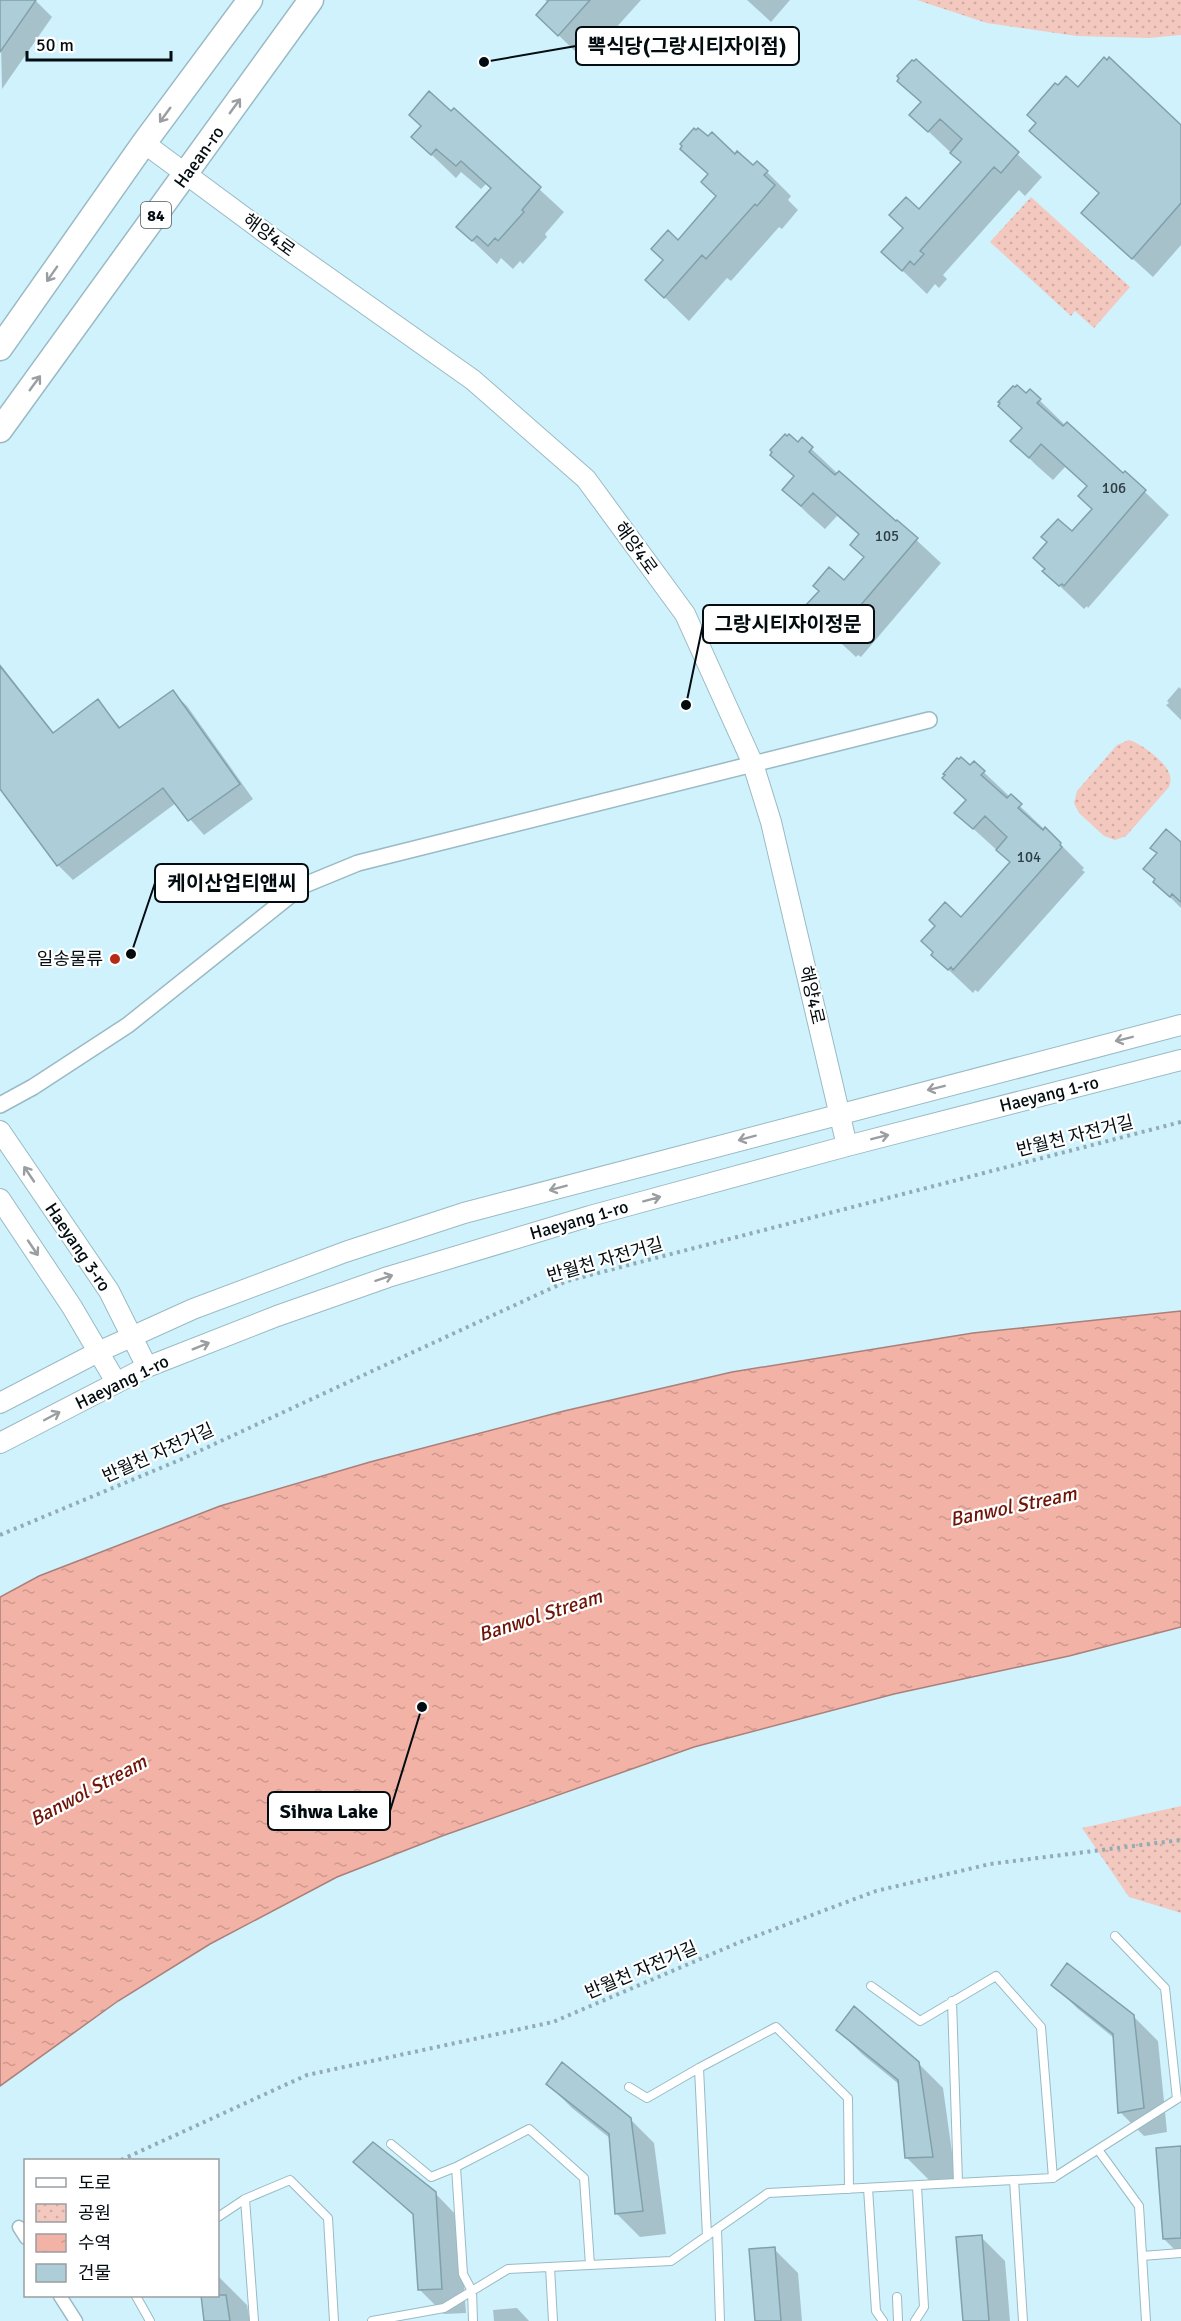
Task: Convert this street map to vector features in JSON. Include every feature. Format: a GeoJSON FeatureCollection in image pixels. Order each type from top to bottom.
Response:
{"type":"FeatureCollection","features":[{"type":"Feature","properties":{"kind":"main road"},"geometry":{"type":"LineString","coordinates":[[0,348],[144,143],[250,0]]}},
{"type":"Feature","properties":{"kind":"main road","name":"Haean-ro"},"geometry":{"type":"LineString","coordinates":[[0,430],[311,0]]}},
{"type":"Feature","properties":{"kind":"street","name":"해양4로"},"geometry":{"type":"LineString","coordinates":[[144,143],[473,380],[586,479],[685,614],[753,764],[771,822],[847,1146]]}},
{"type":"Feature","properties":{"kind":"street"},"geometry":{"type":"LineString","coordinates":[[0,1105],[128,1025],[302,886],[358,863],[929,720]]}},
{"type":"Feature","properties":{"kind":"street","name":"Haeyang 1-ro"},"geometry":{"type":"LineString","coordinates":[[0,1403],[98,1352],[193,1309],[345,1252],[464,1213],[1181,1025]]}},
{"type":"Feature","properties":{"kind":"street","name":"Haeyang 1-ro"},"geometry":{"type":"LineString","coordinates":[[0,1443],[147,1368],[277,1316],[387,1277],[590,1216],[847,1146],[1181,1060]]}},
{"type":"Feature","properties":{"kind":"street","name":"Haeyang 3-ro"},"geometry":{"type":"LineString","coordinates":[[0,1131],[109,1291],[147,1368]]}},
{"type":"Feature","properties":{"kind":"street"},"geometry":{"type":"LineString","coordinates":[[0,1199],[72,1307],[116,1382]]}},
{"type":"Feature","properties":{"kind":"street"},"geometry":{"type":"LineString","coordinates":[[61,2297],[76,2321]]}},
{"type":"Feature","properties":{"kind":"lane"},"geometry":{"type":"LineString","coordinates":[[372,2321],[411,2317],[444,2308],[508,2269],[670,2261],[768,2193],[1053,2178],[1179,2100],[1165,1988],[1115,1936]]}},
{"type":"Feature","properties":{"kind":"lane"},"geometry":{"type":"LineString","coordinates":[[871,1986],[920,2021],[996,1976],[1041,2027],[1053,2178]]}},
{"type":"Feature","properties":{"kind":"lane"},"geometry":{"type":"LineString","coordinates":[[952,2001],[958,2183]]}},
{"type":"Feature","properties":{"kind":"lane"},"geometry":{"type":"LineString","coordinates":[[629,2087],[647,2098],[776,2027],[848,2098],[849,2189]]}},
{"type":"Feature","properties":{"kind":"lane"},"geometry":{"type":"LineString","coordinates":[[699,2068],[707,2236]]}},
{"type":"Feature","properties":{"kind":"lane"},"geometry":{"type":"LineString","coordinates":[[390,2144],[430,2177],[456,2167],[529,2129],[584,2178],[590,2265]]}},
{"type":"Feature","properties":{"kind":"lane"},"geometry":{"type":"LineString","coordinates":[[1099,2151],[1139,2206],[1146,2321]]}},
{"type":"Feature","properties":{"kind":"lane"},"geometry":{"type":"LineString","coordinates":[[456,2167],[463,2274],[472,2291],[473,2321]]}},
{"type":"Feature","properties":{"kind":"lane"},"geometry":{"type":"LineString","coordinates":[[219,2216],[245,2199],[290,2180],[328,2218],[334,2321]]}},
{"type":"Feature","properties":{"kind":"lane"},"geometry":{"type":"LineString","coordinates":[[1014,2181],[1023,2321]]}},
{"type":"Feature","properties":{"kind":"lane"},"geometry":{"type":"LineString","coordinates":[[915,2321],[924,2307],[917,2186]]}},
{"type":"Feature","properties":{"kind":"lane"},"geometry":{"type":"LineString","coordinates":[[868,2188],[876,2310],[883,2321]]}},
{"type":"Feature","properties":{"kind":"lane"},"geometry":{"type":"LineString","coordinates":[[245,2199],[254,2321]]}},
{"type":"Feature","properties":{"kind":"lane"},"geometry":{"type":"LineString","coordinates":[[717,2229],[720,2321]]}},
{"type":"Feature","properties":{"kind":"lane"},"geometry":{"type":"LineString","coordinates":[[1142,2256],[1181,2253]]}},
{"type":"Feature","properties":{"kind":"lane"},"geometry":{"type":"LineString","coordinates":[[550,2267],[553,2321]]}},
{"type":"Feature","properties":{"kind":"lane"},"geometry":{"type":"LineString","coordinates":[[137,2297],[150,2321]]}},
{"type":"Feature","properties":{"kind":"lane"},"geometry":{"type":"LineString","coordinates":[[897,2297],[898,2321]]}},
{"type":"Feature","properties":{"kind":"path","name":"반월천 자전거길"},"geometry":{"type":"LineString","coordinates":[[0,1536],[182,1459],[567,1281],[1181,1122]]}},
{"type":"Feature","properties":{"kind":"path","name":"반월천 자전거길"},"geometry":{"type":"LineString","coordinates":[[123,2159],[307,2075],[553,2022],[740,1942],[876,1891],[990,1864],[1181,1840]]}},
{"type":"Feature","properties":{"kind":"green space"},"geometry":{"type":"Polygon","coordinates":[[[917,0],[1181,0],[1181,35],[1149,38],[1077,36],[987,23],[917,0]]]}},
{"type":"Feature","properties":{"kind":"green space"},"geometry":{"type":"Polygon","coordinates":[[[1031,197],[1130,287],[1094,328],[1075,311],[1071,316],[990,242],[1031,197]]]}},
{"type":"Feature","properties":{"kind":"green space"},"geometry":{"type":"Polygon","coordinates":[[[1129,740],[1139,744],[1158,758],[1167,769],[1170,781],[1169,787],[1126,836],[1115,840],[1104,836],[1079,813],[1074,803],[1077,791],[1117,745],[1129,740]]]}},
{"type":"Feature","properties":{"kind":"green space"},"geometry":{"type":"Polygon","coordinates":[[[1181,1806],[1181,1913],[1129,1897],[1082,1828],[1181,1806]]]}},
{"type":"Feature","properties":{"kind":"water","name":"Banwol Stream"},"geometry":{"type":"Polygon","coordinates":[[[1181,1311],[1181,1627],[1069,1656],[894,1694],[694,1747],[442,1836],[337,1877],[210,1944],[118,2001],[0,2086],[0,1597],[39,1576],[220,1506],[370,1462],[564,1411],[732,1372],[973,1333],[1181,1311]]]}},
{"type":"Feature","properties":{"kind":"building"},"geometry":{"type":"Polygon","coordinates":[[[0,0],[36,0],[0,52],[0,0]]]}},
{"type":"Feature","properties":{"kind":"building"},"geometry":{"type":"Polygon","coordinates":[[[549,0],[590,0],[558,36],[536,15],[549,0]]]}},
{"type":"Feature","properties":{"kind":"building"},"geometry":{"type":"Polygon","coordinates":[[[1104,57],[1107,60],[1109,57],[1181,125],[1181,203],[1132,259],[1081,213],[1099,193],[1029,131],[1036,123],[1027,115],[1055,83],[1058,85],[1066,76],[1078,87],[1104,57]]]}},
{"type":"Feature","properties":{"kind":"building"},"geometry":{"type":"Polygon","coordinates":[[[916,59],[1019,152],[1001,173],[994,167],[920,251],[924,254],[914,265],[910,261],[902,271],[881,252],[903,228],[889,215],[906,197],[919,209],[961,162],[950,153],[962,139],[940,119],[928,132],[909,115],[921,102],[897,81],[899,78],[897,76],[912,60],[916,59]]]}},
{"type":"Feature","properties":{"kind":"building"},"geometry":{"type":"Polygon","coordinates":[[[429,91],[451,111],[454,108],[541,187],[522,210],[524,212],[498,241],[495,238],[488,246],[477,236],[472,241],[456,227],[491,188],[461,161],[456,166],[436,149],[431,155],[411,137],[421,126],[409,115],[429,91]]]}},
{"type":"Feature","properties":{"kind":"building"},"geometry":{"type":"Polygon","coordinates":[[[694,128],[696,130],[698,128],[708,136],[712,132],[735,154],[737,151],[753,165],[757,161],[768,171],[764,175],[775,185],[706,259],[702,255],[664,298],[645,280],[663,260],[651,249],[668,230],[678,240],[716,196],[701,182],[708,174],[680,149],[682,146],[680,144],[694,128]]]}},
{"type":"Feature","properties":{"kind":"building"},"geometry":{"type":"Polygon","coordinates":[[[1017,385],[1026,393],[1030,389],[1041,399],[1037,403],[1063,426],[1067,422],[1123,473],[1125,471],[1146,490],[1064,586],[1062,584],[1059,586],[1042,571],[1045,569],[1033,558],[1047,542],[1041,537],[1058,519],[1072,531],[1092,509],[1078,496],[1087,486],[1041,444],[1029,458],[1010,441],[1022,428],[998,406],[1000,403],[998,402],[1013,386],[1017,385]]]}},
{"type":"Feature","properties":{"kind":"building"},"geometry":{"type":"Polygon","coordinates":[[[785,434],[787,436],[789,434],[798,442],[802,437],[813,447],[809,452],[835,475],[839,471],[918,538],[836,634],[833,632],[831,634],[814,620],[817,617],[805,606],[819,591],[813,586],[829,567],[844,580],[864,557],[850,545],[859,534],[813,493],[801,506],[782,490],[794,476],[770,455],[772,452],[770,450],[785,434]]]}},
{"type":"Feature","properties":{"kind":"building"},"geometry":{"type":"Polygon","coordinates":[[[0,666],[53,733],[98,699],[119,728],[173,690],[240,784],[188,821],[163,788],[57,866],[0,789],[0,666]]]}},
{"type":"Feature","properties":{"kind":"building"},"geometry":{"type":"Polygon","coordinates":[[[961,757],[970,765],[974,761],[985,771],[981,775],[1007,798],[1011,794],[1022,804],[1018,808],[1043,830],[1045,827],[1061,843],[1062,847],[953,970],[951,967],[948,970],[931,955],[933,952],[921,941],[935,926],[929,920],[945,902],[961,917],[1010,862],[996,850],[1007,837],[985,816],[973,829],[954,813],[966,800],[942,778],[957,758],[961,757]]]}},
{"type":"Feature","properties":{"kind":"building"},"geometry":{"type":"Polygon","coordinates":[[[1166,829],[1181,842],[1181,902],[1172,894],[1170,897],[1153,882],[1155,879],[1143,869],[1157,853],[1150,848],[1166,829]]]}},
{"type":"Feature","properties":{"kind":"building"},"geometry":{"type":"Polygon","coordinates":[[[1067,1963],[1134,2015],[1144,2108],[1118,2113],[1113,2034],[1051,1985],[1067,1963]]]}},
{"type":"Feature","properties":{"kind":"building"},"geometry":{"type":"Polygon","coordinates":[[[854,2006],[919,2062],[933,2157],[905,2158],[898,2080],[836,2030],[854,2006]]]}},
{"type":"Feature","properties":{"kind":"building"},"geometry":{"type":"Polygon","coordinates":[[[562,2062],[631,2118],[643,2211],[615,2214],[609,2134],[546,2084],[562,2062]]]}},
{"type":"Feature","properties":{"kind":"building"},"geometry":{"type":"Polygon","coordinates":[[[373,2142],[436,2192],[442,2289],[418,2290],[413,2214],[353,2162],[373,2142]]]}},
{"type":"Feature","properties":{"kind":"building"},"geometry":{"type":"Polygon","coordinates":[[[1181,2146],[1181,2238],[1163,2239],[1156,2148],[1181,2146]]]}},
{"type":"Feature","properties":{"kind":"building"},"geometry":{"type":"Polygon","coordinates":[[[982,2235],[989,2321],[963,2321],[956,2237],[982,2235]]]}},
{"type":"Feature","properties":{"kind":"building"},"geometry":{"type":"Polygon","coordinates":[[[775,2247],[781,2321],[755,2321],[749,2249],[775,2247]]]}},
{"type":"Feature","properties":{"kind":"building"},"geometry":{"type":"Polygon","coordinates":[[[226,2295],[230,2321],[204,2321],[201,2297],[226,2295]]]}},
{"type":"Feature","properties":{"kind":"place","name":"뽁식당(그랑시티자이점)"},"geometry":{"type":"Point","coordinates":[484,62]}},
{"type":"Feature","properties":{"kind":"place","name":"그랑시티자이정문"},"geometry":{"type":"Point","coordinates":[686,705]}},
{"type":"Feature","properties":{"kind":"place","name":"케이산업티앤씨"},"geometry":{"type":"Point","coordinates":[131,954]}},
{"type":"Feature","properties":{"kind":"place","name":"일송물류"},"geometry":{"type":"Point","coordinates":[115,959]}},
{"type":"Feature","properties":{"kind":"place","name":"Sihwa Lake"},"geometry":{"type":"Point","coordinates":[422,1707]}}]}
